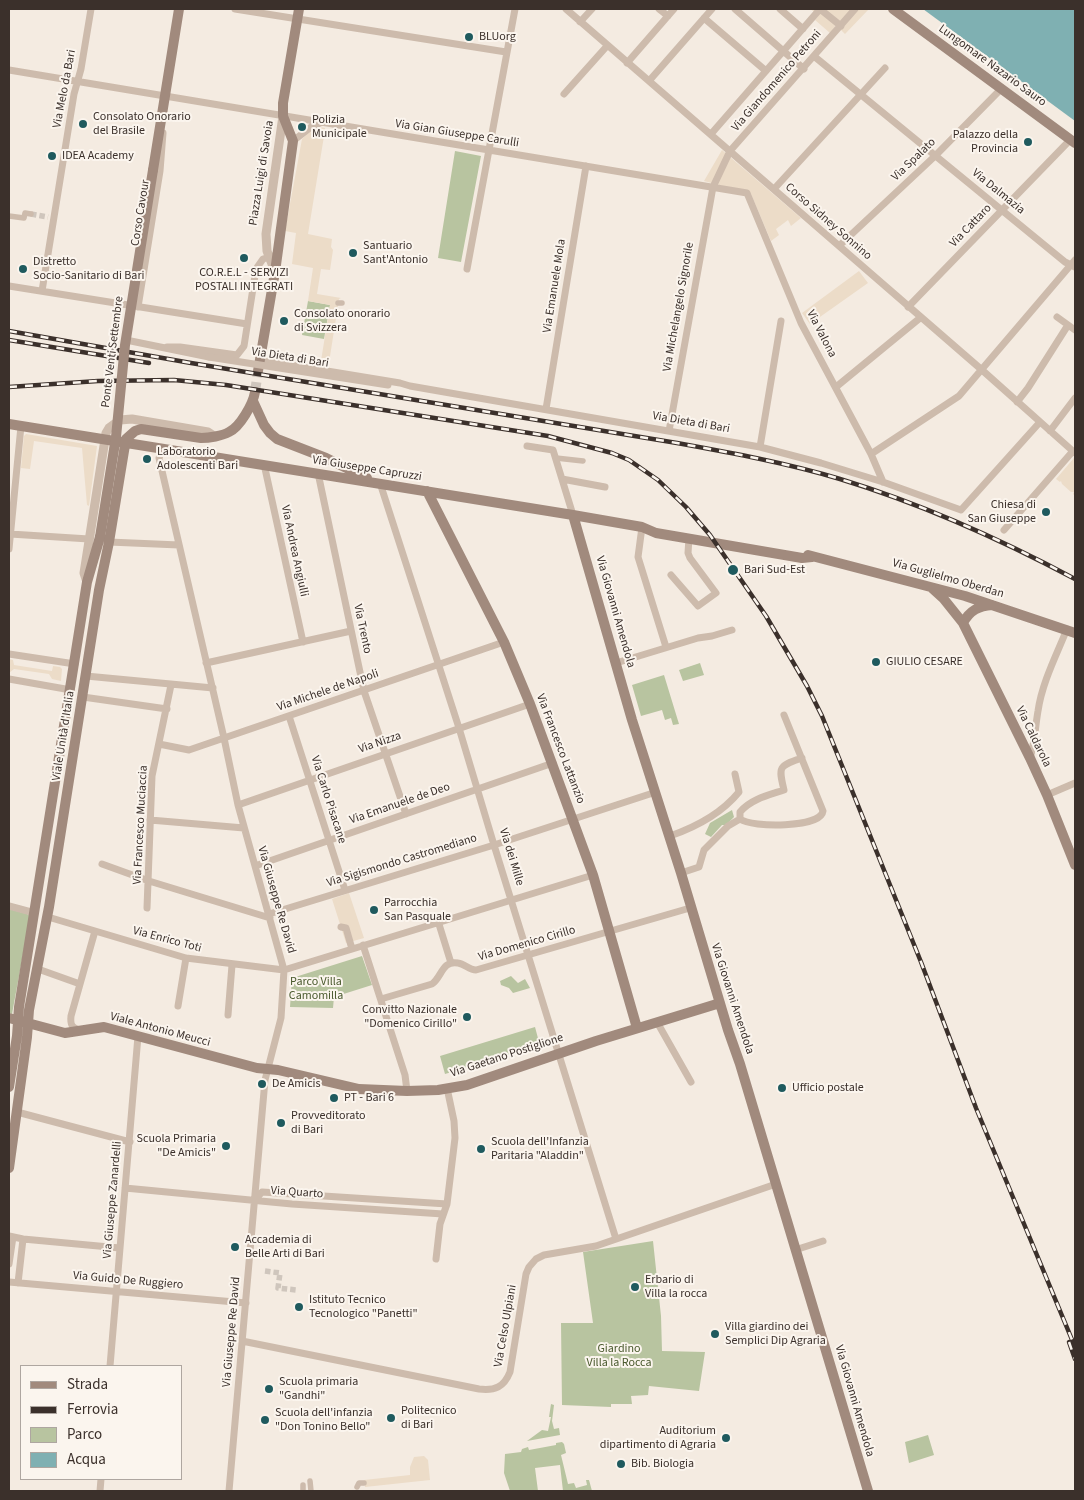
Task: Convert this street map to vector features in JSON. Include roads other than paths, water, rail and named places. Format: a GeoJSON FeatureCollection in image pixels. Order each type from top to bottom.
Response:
{"type":"FeatureCollection","features":[{"type":"Feature","properties":{"kind":"main road","name":"Corso Cavour"},"geometry":{"type":"LineString","coordinates":[[153,170],[179,9]]}},
{"type":"Feature","properties":{"kind":"main road","name":"Lungomare Nazario Sauro"},"geometry":{"type":"LineString","coordinates":[[893,9],[1073,141]]}},
{"type":"Feature","properties":{"kind":"main road"},"geometry":{"type":"LineString","coordinates":[[283,116],[283,103],[298,14]]}},
{"type":"Feature","properties":{"kind":"main road","name":"Piazza Luigi di Savoia"},"geometry":{"type":"LineString","coordinates":[[258,371],[275,272],[273,256],[280,236],[293,141],[283,116]]}},
{"type":"Feature","properties":{"kind":"main road","name":"Ponte Venti Settembre"},"geometry":{"type":"LineString","coordinates":[[105,540],[125,345],[153,170]]}},
{"type":"Feature","properties":{"kind":"main road"},"geometry":{"type":"LineString","coordinates":[[125,440],[135,431],[141,429],[202,438],[209,438],[229,432],[241,420],[254,397],[264,426],[277,439],[326,458],[380,483]]}},
{"type":"Feature","properties":{"kind":"main road"},"geometry":{"type":"LineString","coordinates":[[9,424],[105,439]]}},
{"type":"Feature","properties":{"kind":"main road","name":"Via Giuseppe Capruzzi"},"geometry":{"type":"LineString","coordinates":[[105,439],[125,440],[157,447],[573,515]]}},
{"type":"Feature","properties":{"kind":"main road","name":"Viale Unità d'Italia"},"geometry":{"type":"LineString","coordinates":[[9,1168],[29,1023],[29,1010],[48,917],[75,750],[105,540],[125,440]]}},
{"type":"Feature","properties":{"kind":"main road","name":"Via Francesco Lattanzio"},"geometry":{"type":"LineString","coordinates":[[427,491],[504,642],[530,704],[593,874],[608,932],[637,1028]]}},
{"type":"Feature","properties":{"kind":"main road","name":"Via Guglielmo Oberdan"},"geometry":{"type":"LineString","coordinates":[[573,515],[642,527],[657,526],[802,553],[930,586],[995,605],[1071,631]]}},
{"type":"Feature","properties":{"kind":"main road","name":"Via Giovanni Amendola"},"geometry":{"type":"LineString","coordinates":[[573,515],[632,720],[670,836],[690,908],[740,1064],[868,1491]]}},
{"type":"Feature","properties":{"kind":"main road","name":"Via Guglielmo Oberdan"},"geometry":{"type":"LineString","coordinates":[[642,527],[649,531],[688,538],[802,558],[812,557]]}},
{"type":"Feature","properties":{"kind":"main road","name":"Viale Unità d'Italia"},"geometry":{"type":"LineString","coordinates":[[9,1087],[17,1036],[13,1019],[35,913],[88,582],[105,540]]}},
{"type":"Feature","properties":{"kind":"main road"},"geometry":{"type":"LineString","coordinates":[[930,586],[962,618]]}},
{"type":"Feature","properties":{"kind":"main road"},"geometry":{"type":"LineString","coordinates":[[962,618],[967,601],[964,596]]}},
{"type":"Feature","properties":{"kind":"main road"},"geometry":{"type":"LineString","coordinates":[[962,618],[975,609],[995,605]]}},
{"type":"Feature","properties":{"kind":"main road","name":"Via Caldarola"},"geometry":{"type":"LineString","coordinates":[[962,618],[1047,795],[1075,865]]}},
{"type":"Feature","properties":{"kind":"main road"},"geometry":{"type":"LineString","coordinates":[[61,748],[67,747],[75,750]]}},
{"type":"Feature","properties":{"kind":"main road"},"geometry":{"type":"LineString","coordinates":[[44,851],[51,854],[58,853]]}},
{"type":"Feature","properties":{"kind":"main road","name":"Via Gaetano Postiglione"},"geometry":{"type":"LineString","coordinates":[[268,1070],[278,1070],[358,1089],[407,1092],[447,1088],[483,1080],[637,1028],[720,1003]]}},
{"type":"Feature","properties":{"kind":"main road","name":"Viale Antonio Meucci"},"geometry":{"type":"LineString","coordinates":[[13,1019],[66,1033],[101,1027],[268,1070]]}},
{"type":"Feature","properties":{"kind":"street","name":"Via Melo da Bari"},"geometry":{"type":"LineString","coordinates":[[42,291],[74,94],[78,82],[91,9]]}},
{"type":"Feature","properties":{"kind":"street"},"geometry":{"type":"LineString","coordinates":[[235,9],[298,14],[506,52]]}},
{"type":"Feature","properties":{"kind":"street"},"geometry":{"type":"LineString","coordinates":[[467,269],[515,9]]}},
{"type":"Feature","properties":{"kind":"street","name":"Corso Sidney Sonnino"},"geometry":{"type":"LineString","coordinates":[[566,9],[1074,452]]}},
{"type":"Feature","properties":{"kind":"street"},"geometry":{"type":"LineString","coordinates":[[580,22],[592,9]]}},
{"type":"Feature","properties":{"kind":"street"},"geometry":{"type":"LineString","coordinates":[[659,9],[668,16]]}},
{"type":"Feature","properties":{"kind":"street"},"geometry":{"type":"LineString","coordinates":[[627,63],[674,9]]}},
{"type":"Feature","properties":{"kind":"street"},"geometry":{"type":"LineString","coordinates":[[649,81],[712,9]]}},
{"type":"Feature","properties":{"kind":"street"},"geometry":{"type":"LineString","coordinates":[[735,9],[804,69]]}},
{"type":"Feature","properties":{"kind":"street"},"geometry":{"type":"LineString","coordinates":[[780,9],[803,29]]}},
{"type":"Feature","properties":{"kind":"street"},"geometry":{"type":"LineString","coordinates":[[710,134],[820,9],[841,26]]}},
{"type":"Feature","properties":{"kind":"street","name":"Via Giandomenico Petroni"},"geometry":{"type":"LineString","coordinates":[[713,187],[730,152],[855,9]]}},
{"type":"Feature","properties":{"kind":"street"},"geometry":{"type":"LineString","coordinates":[[704,18],[766,71]]}},
{"type":"Feature","properties":{"kind":"street"},"geometry":{"type":"LineString","coordinates":[[564,94],[607,46]]}},
{"type":"Feature","properties":{"kind":"street","name":"Via Dalmazia"},"geometry":{"type":"LineString","coordinates":[[815,57],[1065,262],[1074,264]]}},
{"type":"Feature","properties":{"kind":"street"},"geometry":{"type":"LineString","coordinates":[[774,189],[885,68]]}},
{"type":"Feature","properties":{"kind":"street","name":"Via Gian Giuseppe Carulli"},"geometry":{"type":"LineString","coordinates":[[9,70],[745,193]]}},
{"type":"Feature","properties":{"kind":"street","name":"Via Spalato"},"geometry":{"type":"LineString","coordinates":[[839,246],[935,156],[1002,88]]}},
{"type":"Feature","properties":{"kind":"street","name":"Piazza Luigi di Savoia"},"geometry":{"type":"LineString","coordinates":[[247,324],[256,269],[263,259],[273,256],[266,234],[283,116]]}},
{"type":"Feature","properties":{"kind":"street","name":"Corso Cavour"},"geometry":{"type":"LineString","coordinates":[[135,306],[160,171],[164,135],[160,123]]}},
{"type":"Feature","properties":{"kind":"street"},"geometry":{"type":"LineString","coordinates":[[293,141],[311,127],[321,123]]}},
{"type":"Feature","properties":{"kind":"street","name":"Via Cattaro"},"geometry":{"type":"LineString","coordinates":[[908,307],[1002,210],[1073,141]]}},
{"type":"Feature","properties":{"kind":"street","name":"Via Emanuele Mola"},"geometry":{"type":"LineString","coordinates":[[546,409],[586,166]]}},
{"type":"Feature","properties":{"kind":"street","name":"Via Michelangelo Signorile"},"geometry":{"type":"LineString","coordinates":[[669,431],[713,187]]}},
{"type":"Feature","properties":{"kind":"street","name":"Via Valona"},"geometry":{"type":"LineString","coordinates":[[745,193],[752,203],[801,323],[871,454],[883,482]]}},
{"type":"Feature","properties":{"kind":"street"},"geometry":{"type":"LineString","coordinates":[[9,216],[24,218],[25,213],[31,214]]}},
{"type":"Feature","properties":{"kind":"street","name":"Piazza Luigi di Savoia"},"geometry":{"type":"LineString","coordinates":[[266,234],[270,241],[274,242],[280,236]]}},
{"type":"Feature","properties":{"kind":"street"},"geometry":{"type":"LineString","coordinates":[[871,454],[959,396],[1074,264]]}},
{"type":"Feature","properties":{"kind":"street"},"geometry":{"type":"LineString","coordinates":[[9,286],[247,324]]}},
{"type":"Feature","properties":{"kind":"street","name":"Via Dieta di Bari"},"geometry":{"type":"LineString","coordinates":[[135,306],[126,340],[167,347],[237,355],[244,346],[247,324]]}},
{"type":"Feature","properties":{"kind":"street"},"geometry":{"type":"LineString","coordinates":[[836,387],[920,318]]}},
{"type":"Feature","properties":{"kind":"street"},"geometry":{"type":"LineString","coordinates":[[1057,318],[1075,330]]}},
{"type":"Feature","properties":{"kind":"street"},"geometry":{"type":"LineString","coordinates":[[760,447],[781,321]]}},
{"type":"Feature","properties":{"kind":"street"},"geometry":{"type":"LineString","coordinates":[[1017,402],[1068,325]]}},
{"type":"Feature","properties":{"kind":"street","name":"Via Dieta di Bari"},"geometry":{"type":"LineString","coordinates":[[167,347],[180,352],[209,357],[388,385],[410,386]]}},
{"type":"Feature","properties":{"kind":"street","name":"Via Dieta di Bari"},"geometry":{"type":"LineString","coordinates":[[260,360],[760,447],[822,463],[883,482],[961,510],[1040,422]]}},
{"type":"Feature","properties":{"kind":"street"},"geometry":{"type":"LineString","coordinates":[[1050,431],[1075,398]]}},
{"type":"Feature","properties":{"kind":"street","name":"Viale Unità d'Italia"},"geometry":{"type":"LineString","coordinates":[[88,582],[84,573],[105,439],[109,428],[120,420],[132,419],[208,432],[214,436]]}},
{"type":"Feature","properties":{"kind":"street"},"geometry":{"type":"LineString","coordinates":[[9,549],[12,484],[22,426]]}},
{"type":"Feature","properties":{"kind":"street"},"geometry":{"type":"LineString","coordinates":[[529,446],[553,450],[573,515]]}},
{"type":"Feature","properties":{"kind":"street","name":"Via Giuseppe Re David"},"geometry":{"type":"LineString","coordinates":[[171,449],[161,453],[159,458],[213,688],[238,805],[284,970],[281,1018],[265,1080],[229,1491]]}},
{"type":"Feature","properties":{"kind":"street"},"geometry":{"type":"LineString","coordinates":[[1004,530],[1074,452]]}},
{"type":"Feature","properties":{"kind":"street"},"geometry":{"type":"LineString","coordinates":[[556,458],[583,461]]}},
{"type":"Feature","properties":{"kind":"street","name":"Via Andrea Angiulli"},"geometry":{"type":"LineString","coordinates":[[264,464],[303,642]]}},
{"type":"Feature","properties":{"kind":"street","name":"Via Trento"},"geometry":{"type":"LineString","coordinates":[[318,473],[364,690],[406,814]]}},
{"type":"Feature","properties":{"kind":"street"},"geometry":{"type":"LineString","coordinates":[[562,479],[604,487]]}},
{"type":"Feature","properties":{"kind":"street","name":"Via dei Mille"},"geometry":{"type":"LineString","coordinates":[[380,483],[479,789],[494,845],[616,1239]]}},
{"type":"Feature","properties":{"kind":"street"},"geometry":{"type":"LineString","coordinates":[[642,527],[638,557],[666,647]]}},
{"type":"Feature","properties":{"kind":"street"},"geometry":{"type":"LineString","coordinates":[[10,534],[89,539]]}},
{"type":"Feature","properties":{"kind":"street"},"geometry":{"type":"LineString","coordinates":[[672,575],[698,606],[716,593],[690,558],[688,554],[688,538]]}},
{"type":"Feature","properties":{"kind":"street"},"geometry":{"type":"LineString","coordinates":[[105,540],[179,545]]}},
{"type":"Feature","properties":{"kind":"street"},"geometry":{"type":"LineString","coordinates":[[616,662],[732,630]]}},
{"type":"Feature","properties":{"kind":"street"},"geometry":{"type":"LineString","coordinates":[[206,664],[351,631]]}},
{"type":"Feature","properties":{"kind":"street"},"geometry":{"type":"LineString","coordinates":[[1030,758],[1035,744],[1041,697],[1071,631]]}},
{"type":"Feature","properties":{"kind":"street","name":"Via Michele de Napoli"},"geometry":{"type":"LineString","coordinates":[[159,744],[189,750],[504,642]]}},
{"type":"Feature","properties":{"kind":"street"},"geometry":{"type":"LineString","coordinates":[[9,654],[75,664]]}},
{"type":"Feature","properties":{"kind":"street"},"geometry":{"type":"LineString","coordinates":[[86,676],[213,688]]}},
{"type":"Feature","properties":{"kind":"street"},"geometry":{"type":"LineString","coordinates":[[9,679],[71,690]]}},
{"type":"Feature","properties":{"kind":"street","name":"Via Francesco Muciaccia"},"geometry":{"type":"LineString","coordinates":[[148,908],[152,776],[171,685]]}},
{"type":"Feature","properties":{"kind":"street"},"geometry":{"type":"LineString","coordinates":[[83,696],[167,709]]}},
{"type":"Feature","properties":{"kind":"street","name":"Via Nizza"},"geometry":{"type":"LineString","coordinates":[[238,805],[530,704]]}},
{"type":"Feature","properties":{"kind":"street"},"geometry":{"type":"LineString","coordinates":[[740,819],[749,823],[769,825],[796,824],[820,818],[823,811],[784,715]]}},
{"type":"Feature","properties":{"kind":"street","name":"Via Carlo Pisacane"},"geometry":{"type":"LineString","coordinates":[[289,716],[345,890]]}},
{"type":"Feature","properties":{"kind":"street"},"geometry":{"type":"LineString","coordinates":[[740,819],[740,812],[747,805],[759,798],[784,790],[780,769],[783,765],[802,758]]}},
{"type":"Feature","properties":{"kind":"street","name":"Via Emanuele de Deo"},"geometry":{"type":"LineString","coordinates":[[255,866],[553,763]]}},
{"type":"Feature","properties":{"kind":"street"},"geometry":{"type":"LineString","coordinates":[[670,836],[696,826],[729,804],[739,792],[735,774]]}},
{"type":"Feature","properties":{"kind":"street"},"geometry":{"type":"LineString","coordinates":[[1047,795],[1075,783]]}},
{"type":"Feature","properties":{"kind":"street","name":"Via Sigismondo Castromediano"},"geometry":{"type":"LineString","coordinates":[[270,916],[345,890],[494,845],[574,819],[583,814],[656,792]]}},
{"type":"Feature","properties":{"kind":"street"},"geometry":{"type":"LineString","coordinates":[[681,873],[699,867],[704,850],[728,826],[740,819]]}},
{"type":"Feature","properties":{"kind":"street"},"geometry":{"type":"LineString","coordinates":[[150,820],[244,828]]}},
{"type":"Feature","properties":{"kind":"street"},"geometry":{"type":"LineString","coordinates":[[102,864],[149,881],[270,916]]}},
{"type":"Feature","properties":{"kind":"street"},"geometry":{"type":"LineString","coordinates":[[284,970],[593,874]]}},
{"type":"Feature","properties":{"kind":"street"},"geometry":{"type":"LineString","coordinates":[[9,906],[35,913]]}},
{"type":"Feature","properties":{"kind":"street","name":"Via Domenico Cirillo"},"geometry":{"type":"LineString","coordinates":[[451,963],[457,963],[476,970],[690,908]]}},
{"type":"Feature","properties":{"kind":"street","name":"Via Enrico Toti"},"geometry":{"type":"LineString","coordinates":[[48,917],[186,958],[284,970]]}},
{"type":"Feature","properties":{"kind":"street"},"geometry":{"type":"LineString","coordinates":[[381,999],[432,984],[445,966],[451,963],[438,922]]}},
{"type":"Feature","properties":{"kind":"street"},"geometry":{"type":"LineString","coordinates":[[341,927],[346,928],[352,949]]}},
{"type":"Feature","properties":{"kind":"street"},"geometry":{"type":"LineString","coordinates":[[81,1030],[73,1028],[70,1022],[96,932]]}},
{"type":"Feature","properties":{"kind":"street"},"geometry":{"type":"LineString","coordinates":[[363,946],[405,1075],[407,1092]]}},
{"type":"Feature","properties":{"kind":"street"},"geometry":{"type":"LineString","coordinates":[[178,1006],[186,958]]}},
{"type":"Feature","properties":{"kind":"street"},"geometry":{"type":"LineString","coordinates":[[228,1015],[232,965]]}},
{"type":"Feature","properties":{"kind":"street"},"geometry":{"type":"LineString","coordinates":[[38,969],[80,984]]}},
{"type":"Feature","properties":{"kind":"street"},"geometry":{"type":"LineString","coordinates":[[658,1022],[691,1082]]}},
{"type":"Feature","properties":{"kind":"street","name":"Via Giuseppe Zanardelli"},"geometry":{"type":"LineString","coordinates":[[110,1365],[138,1036]]}},
{"type":"Feature","properties":{"kind":"street"},"geometry":{"type":"LineString","coordinates":[[436,1260],[440,1224],[447,1204],[455,1138],[454,1121],[447,1088]]}},
{"type":"Feature","properties":{"kind":"street"},"geometry":{"type":"LineString","coordinates":[[17,1112],[130,1142]]}},
{"type":"Feature","properties":{"kind":"street","name":"Via Celso Ulpiani"},"geometry":{"type":"LineString","coordinates":[[242,1342],[479,1389],[494,1390],[506,1381],[510,1372],[526,1274],[536,1259],[544,1255],[596,1246],[776,1184]]}},
{"type":"Feature","properties":{"kind":"street"},"geometry":{"type":"LineString","coordinates":[[125,1188],[255,1200]]}},
{"type":"Feature","properties":{"kind":"street","name":"Via Quarto"},"geometry":{"type":"LineString","coordinates":[[255,1200],[262,1192],[447,1204]]}},
{"type":"Feature","properties":{"kind":"street"},"geometry":{"type":"LineString","coordinates":[[292,1204],[293,1194]]}},
{"type":"Feature","properties":{"kind":"street","name":"Via Quarto"},"geometry":{"type":"LineString","coordinates":[[255,1200],[443,1214]]}},
{"type":"Feature","properties":{"kind":"street"},"geometry":{"type":"LineString","coordinates":[[9,1264],[11,1236],[23,1239],[120,1248]]}},
{"type":"Feature","properties":{"kind":"street"},"geometry":{"type":"LineString","coordinates":[[18,1283],[23,1239]]}},
{"type":"Feature","properties":{"kind":"street"},"geometry":{"type":"LineString","coordinates":[[795,1250],[822,1241]]}},
{"type":"Feature","properties":{"kind":"street","name":"Via Guido De Ruggiero"},"geometry":{"type":"LineString","coordinates":[[9,1282],[246,1303]]}},
{"type":"Feature","properties":{"kind":"street"},"geometry":{"type":"LineString","coordinates":[[310,1481],[311,1491]]}},
{"type":"Feature","properties":{"kind":"street"},"geometry":{"type":"LineString","coordinates":[[357,1487],[360,1483],[364,1483]]}},
{"type":"Feature","properties":{"kind":"water"},"geometry":{"type":"Polygon","coordinates":[[[923,9],[1075,9],[1075,121],[923,9]]]}},
{"type":"Feature","properties":{"kind":"tunnel"},"geometry":{"type":"LineString","coordinates":[[31,214],[48,217]]}},
{"type":"Feature","properties":{"kind":"tunnel"},"geometry":{"type":"LineString","coordinates":[[255,392],[258,371]]}},
{"type":"Feature","properties":{"kind":"tunnel"},"geometry":{"type":"LineString","coordinates":[[265,1271],[280,1273],[278,1288],[296,1290]]}},
{"type":"Feature","properties":{"kind":"railway"},"geometry":{"type":"LineString","coordinates":[[9,331],[677,443],[780,463],[840,479],[931,511],[989,536],[1075,579]]}},
{"type":"Feature","properties":{"kind":"railway"},"geometry":{"type":"LineString","coordinates":[[9,340],[149,363]]}},
{"type":"Feature","properties":{"kind":"railway"},"geometry":{"type":"LineString","coordinates":[[9,387],[98,381],[174,380],[226,385],[548,436],[612,453],[629,460],[658,480],[686,507],[710,535],[766,616],[807,686],[822,716],[921,962],[976,1108],[1075,1347]]}},
{"type":"Feature","properties":{"kind":"railway"},"geometry":{"type":"LineString","coordinates":[[1069,1342],[1075,1359]]}},
{"type":"Feature","properties":{"kind":"place","name":"BLUorg"},"geometry":{"type":"Point","coordinates":[469,37]}},
{"type":"Feature","properties":{"kind":"place","name":"Consolato Onorario del Brasile"},"geometry":{"type":"Point","coordinates":[83,124]}},
{"type":"Feature","properties":{"kind":"place","name":"Polizia Municipale"},"geometry":{"type":"Point","coordinates":[302,127]}},
{"type":"Feature","properties":{"kind":"place","name":"Palazzo della Provincia"},"geometry":{"type":"Point","coordinates":[1028,142]}},
{"type":"Feature","properties":{"kind":"place","name":"IDEA Academy"},"geometry":{"type":"Point","coordinates":[52,156]}},
{"type":"Feature","properties":{"kind":"place","name":"Santuario Sant'Antonio"},"geometry":{"type":"Point","coordinates":[353,253]}},
{"type":"Feature","properties":{"kind":"place","name":"CO.R.E.L - SERVIZI POSTALI INTEGRATI"},"geometry":{"type":"Point","coordinates":[244,258]}},
{"type":"Feature","properties":{"kind":"place","name":"Distretto Socio-Sanitario di Bari"},"geometry":{"type":"Point","coordinates":[23,269]}},
{"type":"Feature","properties":{"kind":"place","name":"Consolato onorario di Svizzera"},"geometry":{"type":"Point","coordinates":[284,321]}},
{"type":"Feature","properties":{"kind":"place","name":"Laboratorio Adolescenti Bari"},"geometry":{"type":"Point","coordinates":[147,459]}},
{"type":"Feature","properties":{"kind":"place","name":"Chiesa di San Giuseppe"},"geometry":{"type":"Point","coordinates":[1046,512]}},
{"type":"Feature","properties":{"kind":"place","name":"Bari Sud-Est"},"geometry":{"type":"Point","coordinates":[733,570]}},
{"type":"Feature","properties":{"kind":"place","name":"GIULIO CESARE"},"geometry":{"type":"Point","coordinates":[876,662]}},
{"type":"Feature","properties":{"kind":"place","name":"Parrocchia San Pasquale"},"geometry":{"type":"Point","coordinates":[374,910]}},
{"type":"Feature","properties":{"kind":"place","name":"Convitto Nazionale \"Domenico Cirillo\""},"geometry":{"type":"Point","coordinates":[467,1017]}},
{"type":"Feature","properties":{"kind":"place","name":"De Amicis"},"geometry":{"type":"Point","coordinates":[262,1084]}},
{"type":"Feature","properties":{"kind":"place","name":"Ufficio postale"},"geometry":{"type":"Point","coordinates":[782,1088]}},
{"type":"Feature","properties":{"kind":"place","name":"PT - Bari 6"},"geometry":{"type":"Point","coordinates":[334,1098]}},
{"type":"Feature","properties":{"kind":"place","name":"Provveditorato di Bari"},"geometry":{"type":"Point","coordinates":[281,1123]}},
{"type":"Feature","properties":{"kind":"place","name":"Scuola Primaria \"De Amicis\""},"geometry":{"type":"Point","coordinates":[226,1146]}},
{"type":"Feature","properties":{"kind":"place","name":"Scuola dell'Infanzia Paritaria \"Aladdin\""},"geometry":{"type":"Point","coordinates":[481,1149]}},
{"type":"Feature","properties":{"kind":"place","name":"Accademia di Belle Arti di Bari"},"geometry":{"type":"Point","coordinates":[235,1247]}},
{"type":"Feature","properties":{"kind":"place","name":"Erbario di Villa la rocca"},"geometry":{"type":"Point","coordinates":[635,1287]}},
{"type":"Feature","properties":{"kind":"place","name":"Istituto Tecnico Tecnologico \"Panetti\""},"geometry":{"type":"Point","coordinates":[299,1307]}},
{"type":"Feature","properties":{"kind":"place","name":"Villa giardino dei Semplici Dip Agraria"},"geometry":{"type":"Point","coordinates":[715,1334]}},
{"type":"Feature","properties":{"kind":"place","name":"Scuola primaria \"Gandhi\""},"geometry":{"type":"Point","coordinates":[269,1389]}},
{"type":"Feature","properties":{"kind":"place","name":"Politecnico di Bari"},"geometry":{"type":"Point","coordinates":[391,1418]}},
{"type":"Feature","properties":{"kind":"place","name":"Scuola dell'infanzia \"Don Tonino Bello\""},"geometry":{"type":"Point","coordinates":[265,1420]}},
{"type":"Feature","properties":{"kind":"place","name":"Auditorium dipartimento di Agraria"},"geometry":{"type":"Point","coordinates":[726,1438]}},
{"type":"Feature","properties":{"kind":"place","name":"Bib. Biologia"},"geometry":{"type":"Point","coordinates":[621,1464]}},
{"type":"Feature","properties":{"kind":"park label","name":"Parco Villa Camomilla"},"geometry":{"type":"Point","coordinates":[316,989]}},
{"type":"Feature","properties":{"kind":"park label","name":"Giardino Villa la Rocca"},"geometry":{"type":"Point","coordinates":[619,1356]}}]}
